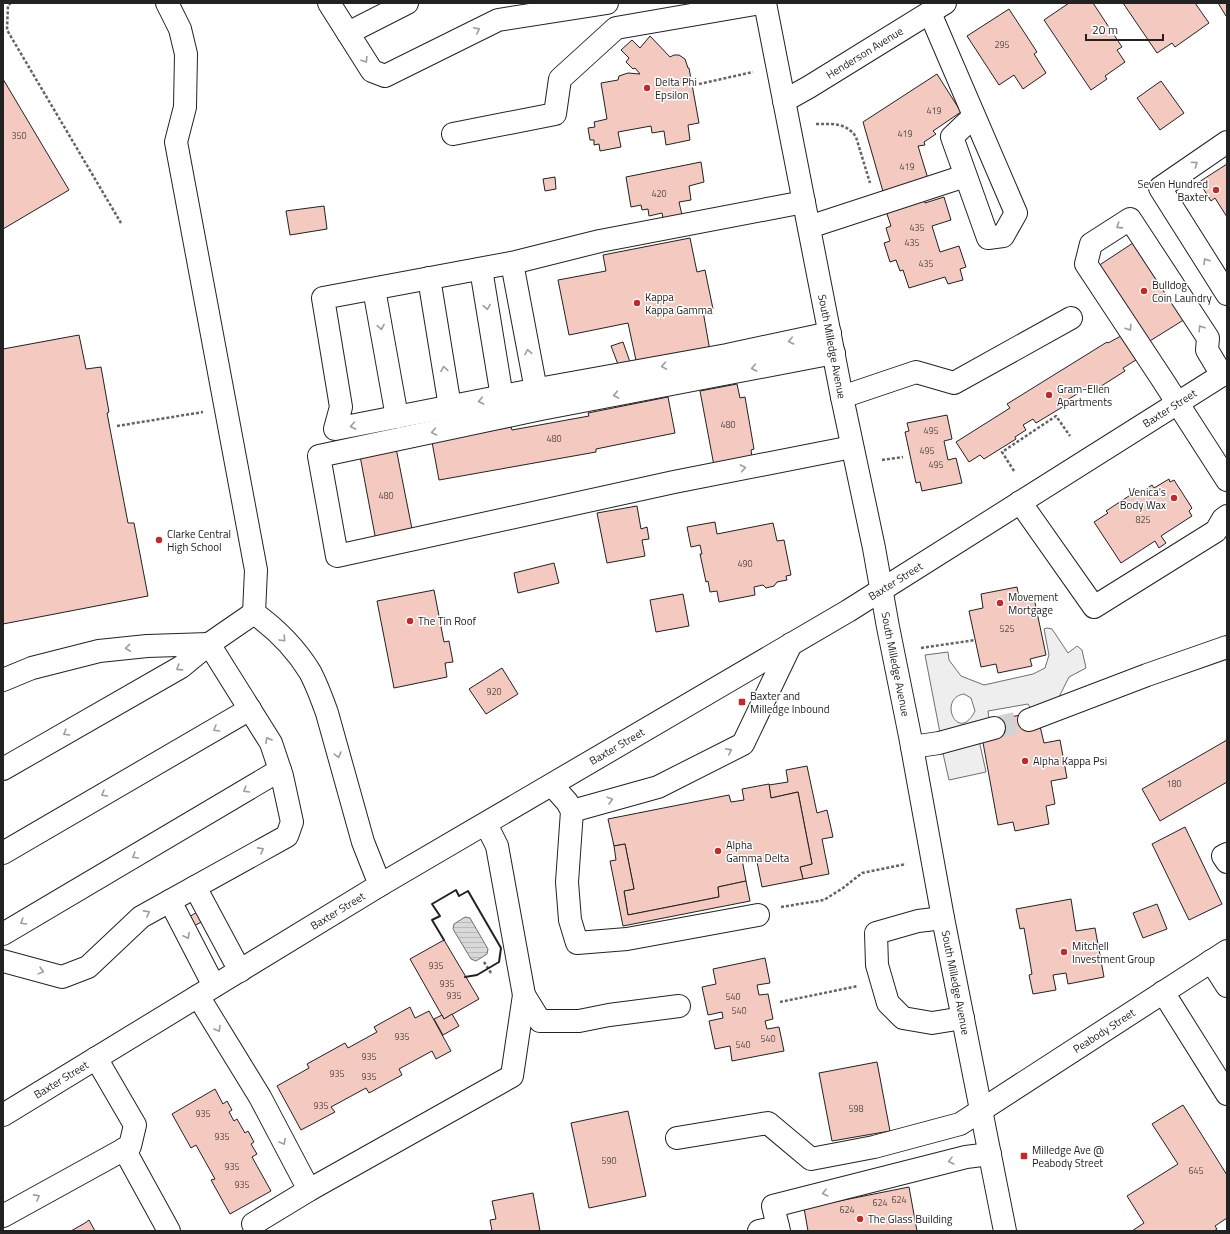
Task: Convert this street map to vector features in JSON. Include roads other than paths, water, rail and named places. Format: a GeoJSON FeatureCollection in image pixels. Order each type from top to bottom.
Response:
{"type":"FeatureCollection","features":[{"type":"Feature","properties":{"kind":"main road"},"geometry":{"type":"LineString","coordinates":[[167,3],[180,29],[186,54],[185,107],[176,142],[256,570],[254,613]]}},
{"type":"Feature","properties":{"kind":"main road"},"geometry":{"type":"LineString","coordinates":[[329,3],[372,71],[385,76],[496,11],[607,3]]}},
{"type":"Feature","properties":{"kind":"main road"},"geometry":{"type":"LineString","coordinates":[[348,33],[407,3]]}},
{"type":"Feature","properties":{"kind":"main road"},"geometry":{"type":"LineString","coordinates":[[453,134],[556,114],[560,79],[616,28],[761,3]]}},
{"type":"Feature","properties":{"kind":"main road","name":"South Milledge Avenue"},"geometry":{"type":"LineString","coordinates":[[765,3],[842,398],[873,540],[943,918],[1005,1231]]}},
{"type":"Feature","properties":{"kind":"main road"},"geometry":{"type":"LineString","coordinates":[[937,8],[974,116],[1016,213],[1003,236],[988,238],[952,137],[974,116]]}},
{"type":"Feature","properties":{"kind":"main road","name":"Henderson Avenue"},"geometry":{"type":"LineString","coordinates":[[784,100],[815,83],[937,8]]}},
{"type":"Feature","properties":{"kind":"main road"},"geometry":{"type":"LineString","coordinates":[[1227,142],[1160,188],[1227,294]]}},
{"type":"Feature","properties":{"kind":"main road"},"geometry":{"type":"LineString","coordinates":[[809,227],[965,176]]}},
{"type":"Feature","properties":{"kind":"main road"},"geometry":{"type":"LineString","coordinates":[[804,202],[600,241],[512,263],[323,298],[341,407],[335,429],[502,396],[727,355],[832,343]]}},
{"type":"Feature","properties":{"kind":"main road"},"geometry":{"type":"LineString","coordinates":[[1224,374],[1207,350],[1208,338],[1130,219],[1091,244],[1086,264],[1178,403],[1221,458],[1227,480]]}},
{"type":"Feature","properties":{"kind":"main road"},"geometry":{"type":"LineString","coordinates":[[512,263],[536,390]]}},
{"type":"Feature","properties":{"kind":"main road"},"geometry":{"type":"LineString","coordinates":[[480,269],[502,396]]}},
{"type":"Feature","properties":{"kind":"main road"},"geometry":{"type":"LineString","coordinates":[[428,278],[450,407]]}},
{"type":"Feature","properties":{"kind":"main road"},"geometry":{"type":"LineString","coordinates":[[374,289],[397,417]]}},
{"type":"Feature","properties":{"kind":"main road"},"geometry":{"type":"LineString","coordinates":[[842,398],[916,372],[954,383],[1071,318]]}},
{"type":"Feature","properties":{"kind":"main road"},"geometry":{"type":"LineString","coordinates":[[832,343],[541,409],[319,456],[336,556],[705,476],[852,446]]}},
{"type":"Feature","properties":{"kind":"main road","name":"Baxter Street"},"geometry":{"type":"LineString","coordinates":[[3,1115],[380,885],[882,590],[1224,374]]}},
{"type":"Feature","properties":{"kind":"main road"},"geometry":{"type":"LineString","coordinates":[[1020,502],[1094,607],[1216,531],[1223,519],[1227,516]]}},
{"type":"Feature","properties":{"kind":"main road"},"geometry":{"type":"LineString","coordinates":[[3,769],[181,667],[209,644],[254,613]]}},
{"type":"Feature","properties":{"kind":"main road"},"geometry":{"type":"LineString","coordinates":[[254,613],[278,634],[297,654],[310,673],[320,694],[327,713],[363,842],[380,885]]}},
{"type":"Feature","properties":{"kind":"main road"},"geometry":{"type":"LineString","coordinates":[[3,680],[32,668],[99,651],[148,646],[209,644]]}},
{"type":"Feature","properties":{"kind":"main road"},"geometry":{"type":"LineString","coordinates":[[3,961],[62,977],[88,966],[141,917],[287,836],[292,822],[280,770],[271,743],[209,644]]}},
{"type":"Feature","properties":{"kind":"main road"},"geometry":{"type":"LineString","coordinates":[[572,811],[658,787],[743,744],[791,644]]}},
{"type":"Feature","properties":{"kind":"main road"},"geometry":{"type":"LineString","coordinates":[[1029,720],[1147,675],[1227,648]]}},
{"type":"Feature","properties":{"kind":"main road"},"geometry":{"type":"LineString","coordinates":[[3,853],[250,709]]}},
{"type":"Feature","properties":{"kind":"main road"},"geometry":{"type":"LineString","coordinates":[[912,747],[938,743],[994,728]]}},
{"type":"Feature","properties":{"kind":"main road"},"geometry":{"type":"LineString","coordinates":[[3,934],[280,770]]}},
{"type":"Feature","properties":{"kind":"main road"},"geometry":{"type":"LineString","coordinates":[[552,785],[567,802],[572,811],[566,882],[570,920],[577,943],[627,939],[758,915]]}},
{"type":"Feature","properties":{"kind":"main road"},"geometry":{"type":"LineString","coordinates":[[253,1224],[309,1190],[512,1076],[524,995],[497,846],[486,824]]}},
{"type":"Feature","properties":{"kind":"main road"},"geometry":{"type":"LineString","coordinates":[[1227,854],[1224,856],[1227,862]]}},
{"type":"Feature","properties":{"kind":"main road"},"geometry":{"type":"LineString","coordinates":[[195,887],[240,971]]}},
{"type":"Feature","properties":{"kind":"main road"},"geometry":{"type":"LineString","coordinates":[[170,901],[206,991],[309,1190]]}},
{"type":"Feature","properties":{"kind":"main road"},"geometry":{"type":"LineString","coordinates":[[943,918],[918,921],[876,933],[877,965],[888,1003],[903,1018],[932,1023],[963,1018]]}},
{"type":"Feature","properties":{"kind":"main road"},"geometry":{"type":"LineString","coordinates":[[1219,956],[1227,986]]}},
{"type":"Feature","properties":{"kind":"main road","name":"Peabody Street"},"geometry":{"type":"LineString","coordinates":[[676,1138],[768,1123],[811,1159],[874,1148],[960,1124],[1219,956]]}},
{"type":"Feature","properties":{"kind":"main road"},"geometry":{"type":"LineString","coordinates":[[1163,992],[1227,1094]]}},
{"type":"Feature","properties":{"kind":"main road"},"geometry":{"type":"LineString","coordinates":[[524,995],[540,1021],[579,1021],[609,1015],[679,1006]]}},
{"type":"Feature","properties":{"kind":"main road"},"geometry":{"type":"LineString","coordinates":[[3,1216],[130,1146],[135,1125],[96,1058]]}},
{"type":"Feature","properties":{"kind":"main road"},"geometry":{"type":"LineString","coordinates":[[124,1150],[170,1231]]}},
{"type":"Feature","properties":{"kind":"main road"},"geometry":{"type":"LineString","coordinates":[[772,1230],[773,1206],[966,1157],[990,1154]]}},
{"type":"Feature","properties":{"kind":"tunnel"},"geometry":{"type":"LineString","coordinates":[[994,728],[1029,720]]}},
{"type":"Feature","properties":{"kind":"place","name":"Delta Phi Epsilon"},"geometry":{"type":"Point","coordinates":[647,88]}},
{"type":"Feature","properties":{"kind":"place","name":"Seven Hundred Baxter"},"geometry":{"type":"Point","coordinates":[1216,190]}},
{"type":"Feature","properties":{"kind":"place","name":"Bulldog Coin Laundry"},"geometry":{"type":"Point","coordinates":[1144,291]}},
{"type":"Feature","properties":{"kind":"place","name":"Kappa Kappa Gamma"},"geometry":{"type":"Point","coordinates":[637,303]}},
{"type":"Feature","properties":{"kind":"place","name":"Gram-Ellen Apartments"},"geometry":{"type":"Point","coordinates":[1049,395]}},
{"type":"Feature","properties":{"kind":"place","name":"Venica's Body Wax"},"geometry":{"type":"Point","coordinates":[1174,498]}},
{"type":"Feature","properties":{"kind":"place","name":"Clarke Central High School"},"geometry":{"type":"Point","coordinates":[159,540]}},
{"type":"Feature","properties":{"kind":"place","name":"Movement Mortgage"},"geometry":{"type":"Point","coordinates":[1000,603]}},
{"type":"Feature","properties":{"kind":"place","name":"The Tin Roof"},"geometry":{"type":"Point","coordinates":[410,621]}},
{"type":"Feature","properties":{"kind":"place","name":"Baxter and Milledge Inbound"},"geometry":{"type":"Point","coordinates":[742,702]}},
{"type":"Feature","properties":{"kind":"place","name":"Alpha Kappa Psi"},"geometry":{"type":"Point","coordinates":[1025,761]}},
{"type":"Feature","properties":{"kind":"place","name":"Alpha Gamma Delta"},"geometry":{"type":"Point","coordinates":[718,851]}},
{"type":"Feature","properties":{"kind":"place","name":"Mitchell Investment Group"},"geometry":{"type":"Point","coordinates":[1064,952]}},
{"type":"Feature","properties":{"kind":"place","name":"Milledge Ave @ Peabody Street"},"geometry":{"type":"Point","coordinates":[1024,1156]}},
{"type":"Feature","properties":{"kind":"place","name":"The Glass Building"},"geometry":{"type":"Point","coordinates":[860,1219]}}]}
